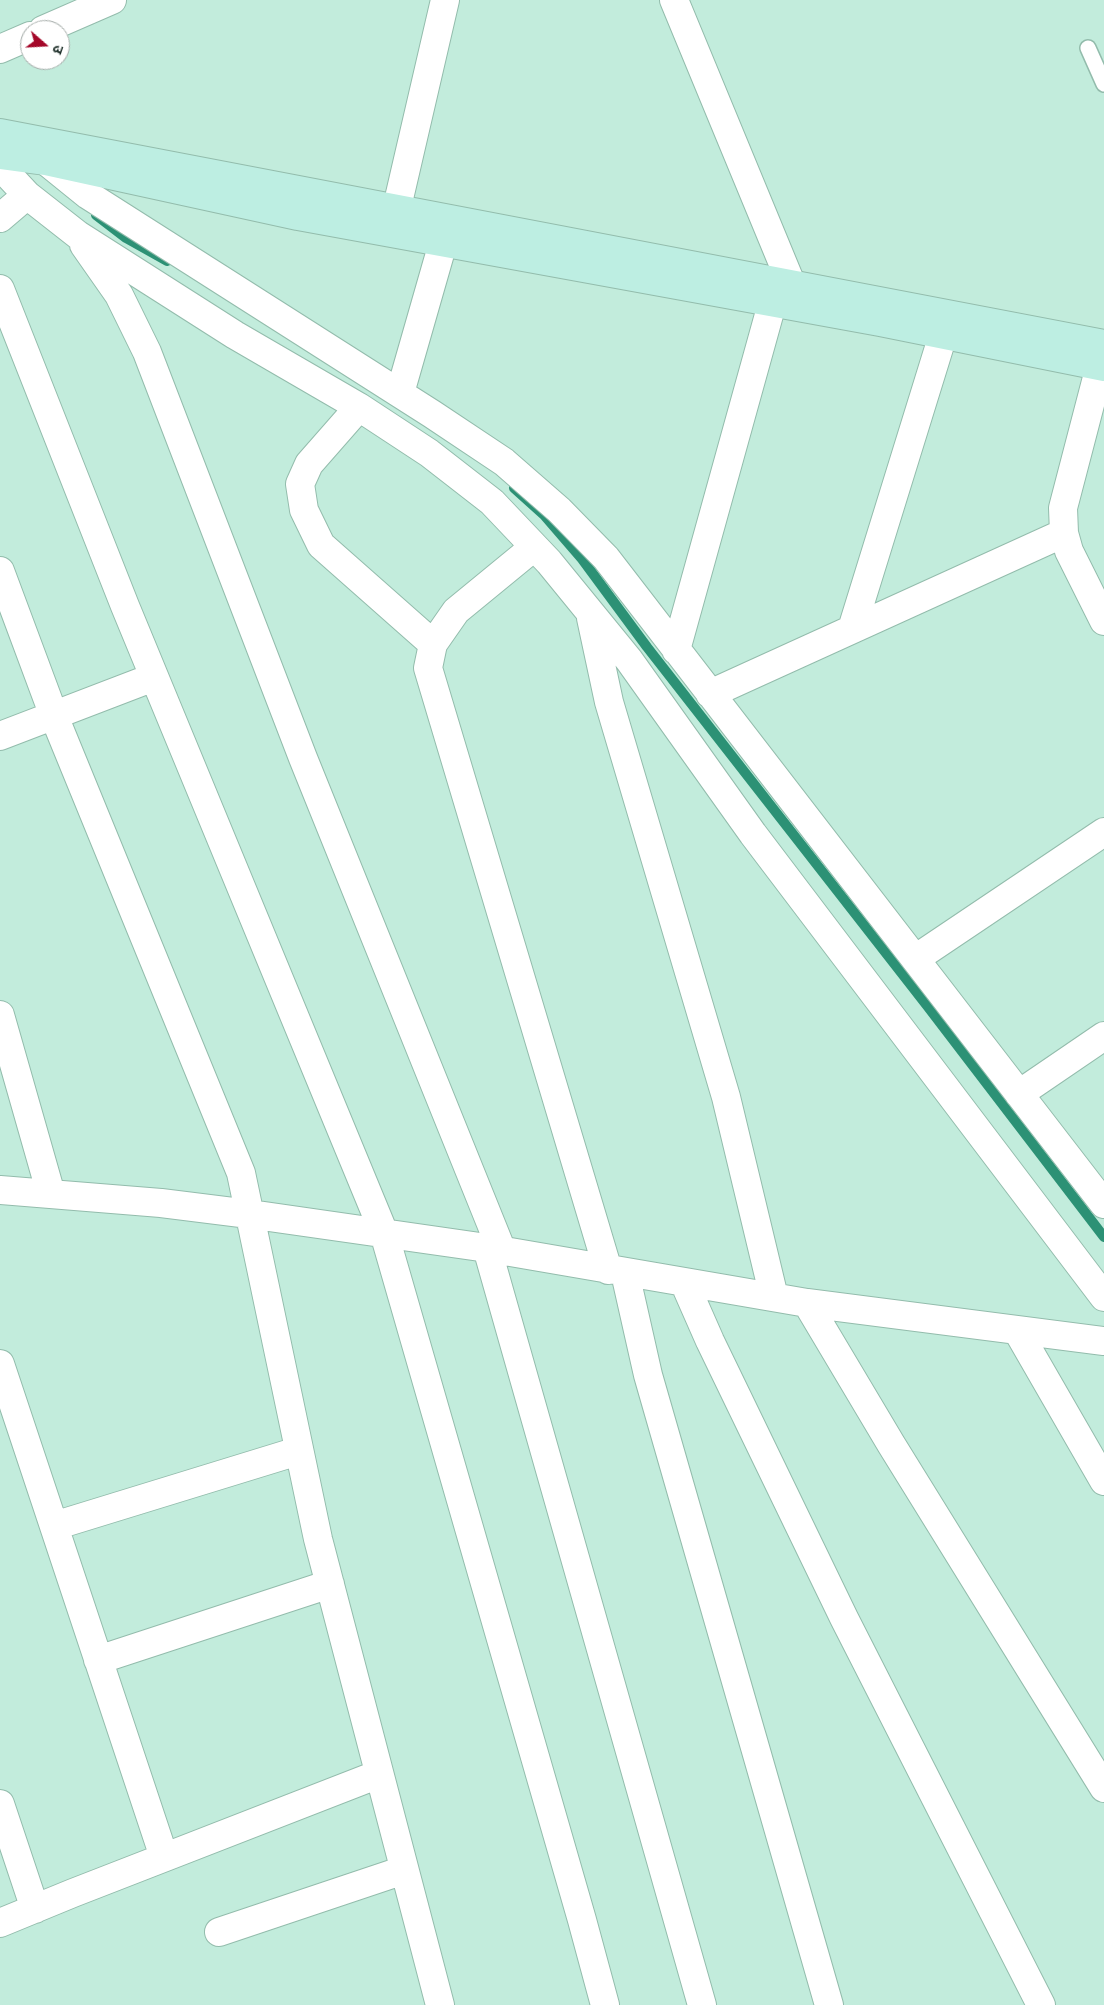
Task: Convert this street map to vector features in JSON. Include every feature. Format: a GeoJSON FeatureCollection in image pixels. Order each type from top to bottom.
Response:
{"type":"FeatureCollection","features":[{"type":"Feature","properties":{"kind":"street"},"geometry":{"type":"LineString","coordinates":[[66,20],[112,0]]}},
{"type":"Feature","properties":{"kind":"street"},"geometry":{"type":"LineString","coordinates":[[397,208],[445,0]]}},
{"type":"Feature","properties":{"kind":"street"},"geometry":{"type":"LineString","coordinates":[[674,0],[792,283]]}},
{"type":"Feature","properties":{"kind":"street"},"geometry":{"type":"LineString","coordinates":[[0,49],[20,40]]}},
{"type":"Feature","properties":{"kind":"street"},"geometry":{"type":"LineString","coordinates":[[0,133],[792,283],[1103,359]]}},
{"type":"Feature","properties":{"kind":"street"},"geometry":{"type":"LineString","coordinates":[[0,155],[46,161],[298,216],[772,304],[943,335],[1103,359]]}},
{"type":"Feature","properties":{"kind":"street"},"geometry":{"type":"LineString","coordinates":[[46,161],[88,195],[400,393],[504,462],[559,510],[606,558],[1104,1204]]}},
{"type":"Feature","properties":{"kind":"street"},"geometry":{"type":"LineString","coordinates":[[0,166],[27,196],[78,235],[235,335],[359,408],[429,454],[492,502],[534,547],[629,660],[753,834],[906,1038],[1021,1185],[1104,1297]]}},
{"type":"Feature","properties":{"kind":"street"},"geometry":{"type":"LineString","coordinates":[[0,218],[27,196]]}},
{"type":"Feature","properties":{"kind":"street"},"geometry":{"type":"LineString","coordinates":[[78,235],[119,295],[147,352],[494,1250],[702,2005]]}},
{"type":"Feature","properties":{"kind":"street"},"geometry":{"type":"LineString","coordinates":[[400,393],[443,243]]}},
{"type":"Feature","properties":{"kind":"street"},"geometry":{"type":"LineString","coordinates":[[0,289],[154,677],[384,1233],[605,2005]]}},
{"type":"Feature","properties":{"kind":"street"},"geometry":{"type":"LineString","coordinates":[[676,650],[772,304]]}},
{"type":"Feature","properties":{"kind":"street"},"geometry":{"type":"LineString","coordinates":[[852,629],[943,335]]}},
{"type":"Feature","properties":{"kind":"street"},"geometry":{"type":"LineString","coordinates":[[1103,359],[1063,508],[1064,533],[1069,551],[1104,621]]}},
{"type":"Feature","properties":{"kind":"street"},"geometry":{"type":"LineString","coordinates":[[359,408],[309,464],[300,484],[304,510],[321,545],[433,644]]}},
{"type":"Feature","properties":{"kind":"street"},"geometry":{"type":"LineString","coordinates":[[710,694],[1064,533]]}},
{"type":"Feature","properties":{"kind":"street"},"geometry":{"type":"LineString","coordinates":[[534,547],[456,610],[433,644],[428,668],[617,1271],[828,2005]]}},
{"type":"Feature","properties":{"kind":"street"},"geometry":{"type":"LineString","coordinates":[[0,571],[54,716],[230,1141],[241,1172],[298,1451],[330,1584],[440,2005]]}},
{"type":"Feature","properties":{"kind":"street"},"geometry":{"type":"LineString","coordinates":[[591,614],[609,702],[726,1097],[774,1297]]}},
{"type":"Feature","properties":{"kind":"street"},"geometry":{"type":"LineString","coordinates":[[0,736],[154,677]]}},
{"type":"Feature","properties":{"kind":"street"},"geometry":{"type":"LineString","coordinates":[[915,959],[1104,832]]}},
{"type":"Feature","properties":{"kind":"street"},"geometry":{"type":"LineString","coordinates":[[0,1015],[51,1194]]}},
{"type":"Feature","properties":{"kind":"street"},"geometry":{"type":"LineString","coordinates":[[1019,1094],[1104,1036]]}},
{"type":"Feature","properties":{"kind":"street"},"geometry":{"type":"LineString","coordinates":[[0,1190],[161,1203],[249,1214],[494,1250],[807,1303],[1104,1341]]}},
{"type":"Feature","properties":{"kind":"street"},"geometry":{"type":"LineString","coordinates":[[684,1282],[710,1341],[844,1618],[1041,2005]]}},
{"type":"Feature","properties":{"kind":"street"},"geometry":{"type":"LineString","coordinates":[[807,1303],[896,1452],[1104,1788]]}},
{"type":"Feature","properties":{"kind":"street"},"geometry":{"type":"LineString","coordinates":[[1017,1330],[1104,1481]]}},
{"type":"Feature","properties":{"kind":"street"},"geometry":{"type":"LineString","coordinates":[[0,1364],[164,1857]]}},
{"type":"Feature","properties":{"kind":"street"},"geometry":{"type":"LineString","coordinates":[[54,1526],[298,1451]]}},
{"type":"Feature","properties":{"kind":"street"},"geometry":{"type":"LineString","coordinates":[[98,1660],[330,1584]]}},
{"type":"Feature","properties":{"kind":"street"},"geometry":{"type":"LineString","coordinates":[[0,1924],[164,1857],[379,1774]]}},
{"type":"Feature","properties":{"kind":"street"},"geometry":{"type":"LineString","coordinates":[[0,1804],[35,1909]]}},
{"type":"Feature","properties":{"kind":"street"},"geometry":{"type":"LineString","coordinates":[[219,1932],[404,1870]]}},
{"type":"Feature","properties":{"kind":"lane"},"geometry":{"type":"LineString","coordinates":[[1088,48],[1104,84]]}},
{"type":"Feature","properties":{"kind":"waterway"},"geometry":{"type":"LineString","coordinates":[[96,215],[126,238],[167,261]]}},
{"type":"Feature","properties":{"kind":"waterway"},"geometry":{"type":"LineString","coordinates":[[514,488],[544,515],[582,559],[647,647],[928,1007],[1104,1237]]}}]}
